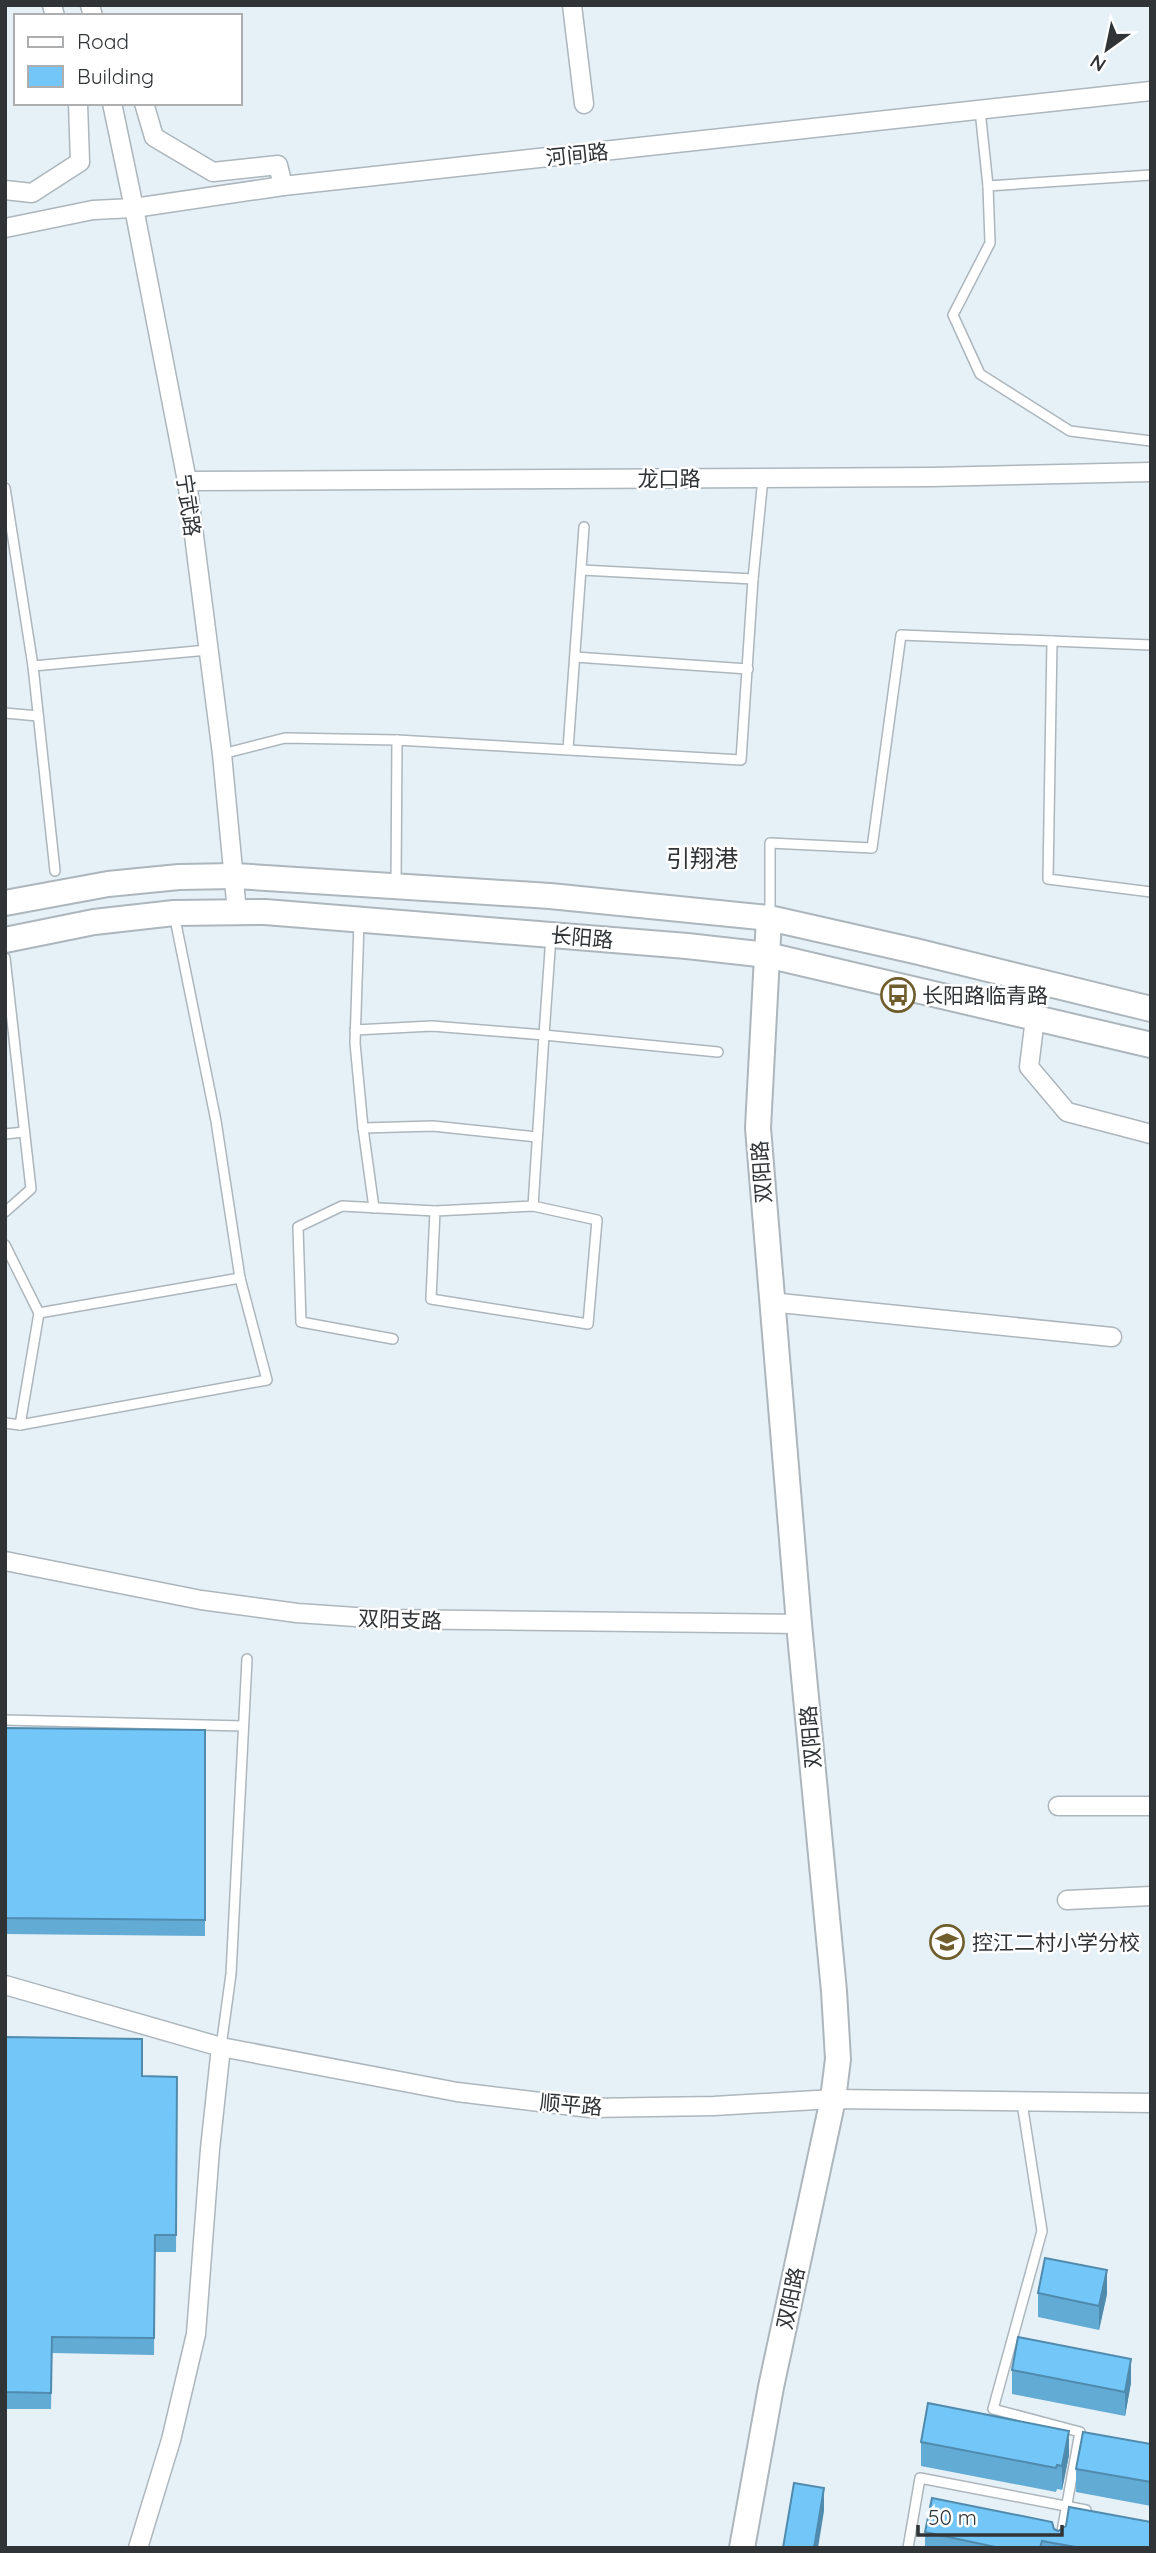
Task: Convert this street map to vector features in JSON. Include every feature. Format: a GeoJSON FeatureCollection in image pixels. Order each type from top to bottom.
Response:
{"type":"FeatureCollection","features":[{"type":"Feature","properties":{"kind":"main road","name":"长阳路"},"geometry":{"type":"LineString","coordinates":[[5,903],[108,884],[179,877],[235,876],[550,896],[769,918],[1151,1009]]}},
{"type":"Feature","properties":{"kind":"main road","name":"长阳路"},"geometry":{"type":"LineString","coordinates":[[5,940],[94,922],[174,913],[237,912],[551,934],[767,956],[1151,1045]]}},
{"type":"Feature","properties":{"kind":"main road","name":"双阳路"},"geometry":{"type":"LineString","coordinates":[[742,2548],[771,2387],[833,2099],[838,2059],[770,1302],[758,1128],[769,918]]}},
{"type":"Feature","properties":{"kind":"street"},"geometry":{"type":"LineString","coordinates":[[572,5],[584,104]]}},
{"type":"Feature","properties":{"kind":"street","name":"河间路"},"geometry":{"type":"LineString","coordinates":[[5,228],[93,210],[134,208],[283,186],[1151,91]]}},
{"type":"Feature","properties":{"kind":"street"},"geometry":{"type":"LineString","coordinates":[[5,190],[32,193],[80,162],[78,105]]}},
{"type":"Feature","properties":{"kind":"street","name":"宁武路"},"geometry":{"type":"LineString","coordinates":[[111,105],[187,481],[222,754],[237,912]]}},
{"type":"Feature","properties":{"kind":"street"},"geometry":{"type":"LineString","coordinates":[[145,105],[155,137],[213,172],[278,165],[283,186]]}},
{"type":"Feature","properties":{"kind":"street","name":"龙口路"},"geometry":{"type":"LineString","coordinates":[[187,481],[763,478],[1151,472]]}},
{"type":"Feature","properties":{"kind":"street"},"geometry":{"type":"LineString","coordinates":[[1035,1018],[1029,1067],[1066,1112],[1151,1134]]}},
{"type":"Feature","properties":{"kind":"street"},"geometry":{"type":"LineString","coordinates":[[770,1302],[1112,1338]]}},
{"type":"Feature","properties":{"kind":"street","name":"双阳支路"},"geometry":{"type":"LineString","coordinates":[[5,1561],[201,1600],[298,1613],[411,1620],[799,1624]]}},
{"type":"Feature","properties":{"kind":"street"},"geometry":{"type":"LineString","coordinates":[[1058,1806],[1151,1806]]}},
{"type":"Feature","properties":{"kind":"street"},"geometry":{"type":"LineString","coordinates":[[1068,1899],[1151,1896]]}},
{"type":"Feature","properties":{"kind":"street","name":"顺平路"},"geometry":{"type":"LineString","coordinates":[[5,1985],[221,2047],[457,2092],[590,2108],[714,2106],[833,2099],[1151,2103]]}},
{"type":"Feature","properties":{"kind":"street"},"geometry":{"type":"LineString","coordinates":[[138,2548],[171,2440],[196,2334],[210,2149],[221,2047]]}},
{"type":"Feature","properties":{"kind":"lane"},"geometry":{"type":"LineString","coordinates":[[980,110],[988,186],[990,243],[953,315],[980,374],[1070,431],[1151,441]]}},
{"type":"Feature","properties":{"kind":"lane"},"geometry":{"type":"LineString","coordinates":[[988,186],[1151,175]]}},
{"type":"Feature","properties":{"kind":"lane"},"geometry":{"type":"LineString","coordinates":[[222,754],[285,738],[568,748],[741,760],[753,579],[763,478]]}},
{"type":"Feature","properties":{"kind":"lane"},"geometry":{"type":"LineString","coordinates":[[5,488],[33,666],[55,871]]}},
{"type":"Feature","properties":{"kind":"lane"},"geometry":{"type":"LineString","coordinates":[[568,748],[584,527]]}},
{"type":"Feature","properties":{"kind":"lane"},"geometry":{"type":"LineString","coordinates":[[582,570],[753,579]]}},
{"type":"Feature","properties":{"kind":"lane"},"geometry":{"type":"LineString","coordinates":[[769,918],[770,843],[872,848],[901,635],[1151,645]]}},
{"type":"Feature","properties":{"kind":"lane"},"geometry":{"type":"LineString","coordinates":[[1052,641],[1048,879],[1151,892]]}},
{"type":"Feature","properties":{"kind":"lane"},"geometry":{"type":"LineString","coordinates":[[33,666],[208,650]]}},
{"type":"Feature","properties":{"kind":"lane"},"geometry":{"type":"LineString","coordinates":[[575,657],[748,670]]}},
{"type":"Feature","properties":{"kind":"lane"},"geometry":{"type":"LineString","coordinates":[[5,713],[38,716]]}},
{"type":"Feature","properties":{"kind":"lane"},"geometry":{"type":"LineString","coordinates":[[396,886],[397,740]]}},
{"type":"Feature","properties":{"kind":"lane"},"geometry":{"type":"LineString","coordinates":[[5,1423],[20,1425],[267,1380],[240,1278],[216,1121],[174,913]]}},
{"type":"Feature","properties":{"kind":"lane"},"geometry":{"type":"LineString","coordinates":[[359,920],[355,1030],[373,1208]]}},
{"type":"Feature","properties":{"kind":"lane"},"geometry":{"type":"LineString","coordinates":[[533,1206],[551,934]]}},
{"type":"Feature","properties":{"kind":"lane"},"geometry":{"type":"LineString","coordinates":[[5,958],[10,1052],[31,1189],[5,1212]]}},
{"type":"Feature","properties":{"kind":"lane"},"geometry":{"type":"LineString","coordinates":[[355,1030],[432,1026],[718,1052]]}},
{"type":"Feature","properties":{"kind":"lane"},"geometry":{"type":"LineString","coordinates":[[363,1128],[433,1126],[537,1137]]}},
{"type":"Feature","properties":{"kind":"lane"},"geometry":{"type":"LineString","coordinates":[[5,1134],[24,1132]]}},
{"type":"Feature","properties":{"kind":"lane"},"geometry":{"type":"LineString","coordinates":[[393,1339],[301,1322],[298,1227],[342,1206],[435,1211],[533,1206],[597,1220],[588,1324],[431,1299],[435,1211]]}},
{"type":"Feature","properties":{"kind":"lane"},"geometry":{"type":"LineString","coordinates":[[5,1245],[39,1312],[20,1425]]}},
{"type":"Feature","properties":{"kind":"lane"},"geometry":{"type":"LineString","coordinates":[[39,1312],[240,1278]]}},
{"type":"Feature","properties":{"kind":"lane"},"geometry":{"type":"LineString","coordinates":[[221,2047],[231,1974],[247,1659]]}},
{"type":"Feature","properties":{"kind":"lane"},"geometry":{"type":"LineString","coordinates":[[5,1720],[243,1726]]}},
{"type":"Feature","properties":{"kind":"lane"},"geometry":{"type":"LineString","coordinates":[[1022,2103],[1042,2231],[993,2409],[1080,2432],[1059,2548]]}},
{"type":"Feature","properties":{"kind":"lane"},"geometry":{"type":"LineString","coordinates":[[908,2548],[920,2478],[1091,2511]]}},
{"type":"Feature","properties":{"kind":"building"},"geometry":{"type":"Polygon","coordinates":[[[5,1728],[205,1730],[205,1920],[5,1918],[5,1728]]]}},
{"type":"Feature","properties":{"kind":"building"},"geometry":{"type":"Polygon","coordinates":[[[5,2037],[142,2039],[142,2076],[177,2077],[176,2235],[155,2235],[154,2338],[52,2337],[51,2393],[5,2392],[5,2037]]]}},
{"type":"Feature","properties":{"kind":"building"},"geometry":{"type":"Polygon","coordinates":[[[1045,2258],[1107,2270],[1099,2306],[1038,2293],[1045,2258]]]}},
{"type":"Feature","properties":{"kind":"building"},"geometry":{"type":"Polygon","coordinates":[[[1018,2337],[1131,2359],[1125,2392],[1012,2370],[1018,2337]]]}},
{"type":"Feature","properties":{"kind":"building"},"geometry":{"type":"Polygon","coordinates":[[[928,2403],[1069,2431],[1062,2466],[1057,2465],[1056,2468],[921,2442],[928,2403]]]}},
{"type":"Feature","properties":{"kind":"building"},"geometry":{"type":"Polygon","coordinates":[[[1083,2432],[1151,2444],[1151,2482],[1076,2469],[1083,2432]]]}},
{"type":"Feature","properties":{"kind":"building"},"geometry":{"type":"Polygon","coordinates":[[[794,2483],[824,2488],[814,2548],[783,2548],[794,2483]]]}},
{"type":"Feature","properties":{"kind":"building"},"geometry":{"type":"Polygon","coordinates":[[[932,2498],[1052,2522],[1054,2529],[1058,2531],[1066,2526],[1069,2507],[1151,2522],[1151,2548],[1081,2548],[1042,2541],[1040,2548],[1000,2548],[925,2532],[932,2498]]]}},
{"type":"Feature","properties":{"kind":"place","name":"长阳路临青路"},"geometry":{"type":"Point","coordinates":[898,995]}},
{"type":"Feature","properties":{"kind":"place","name":"控江二村小学分校"},"geometry":{"type":"Point","coordinates":[947,1942]}},
{"type":"Feature","properties":{"kind":"district","name":"引翔港"},"geometry":{"type":"Point","coordinates":[702,858]}}]}
